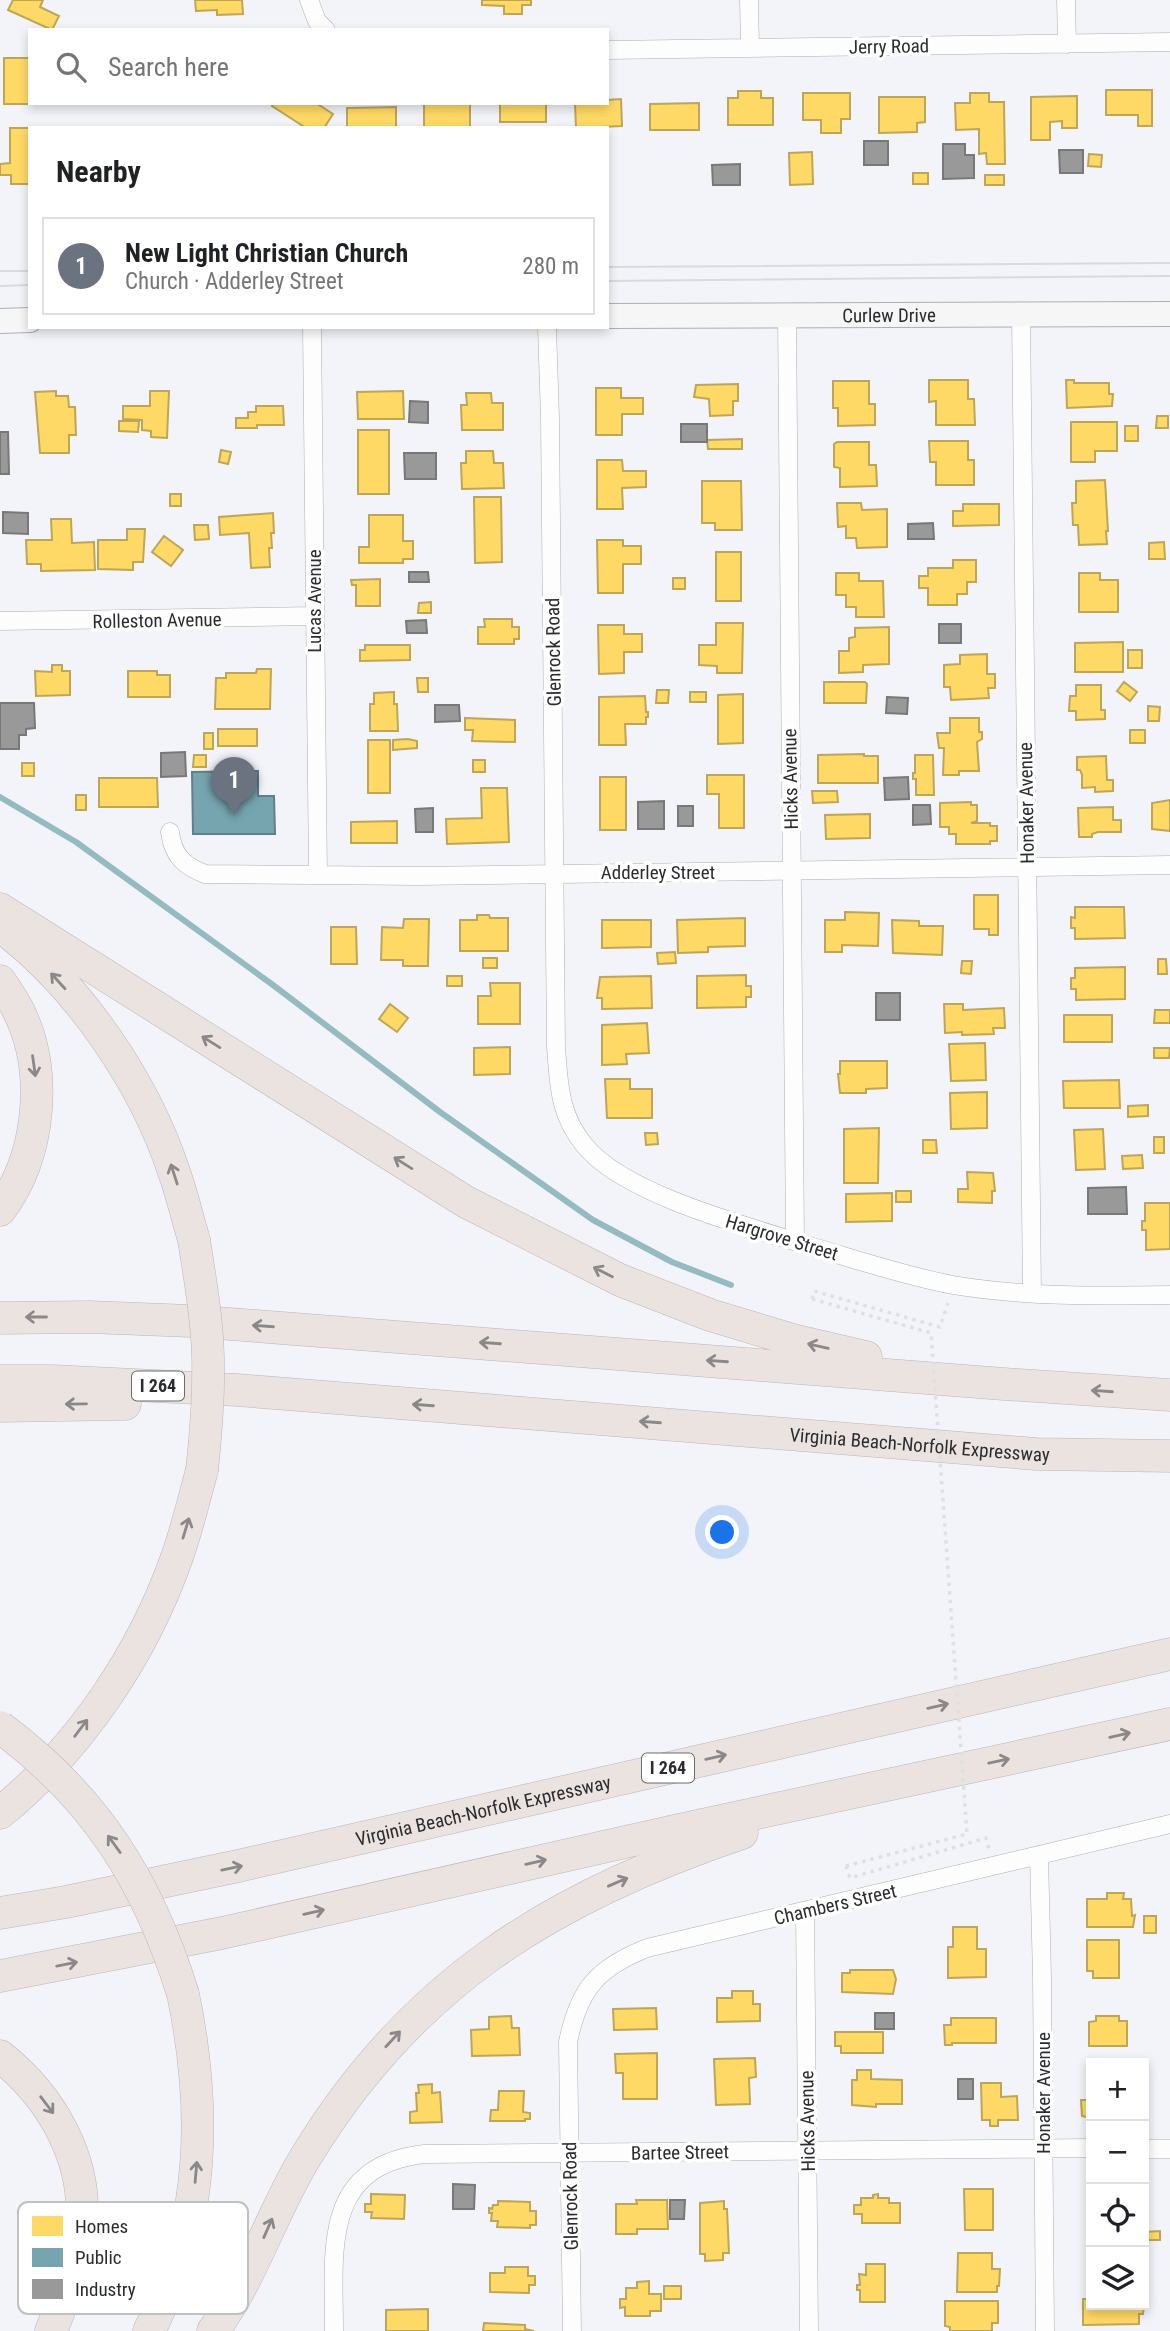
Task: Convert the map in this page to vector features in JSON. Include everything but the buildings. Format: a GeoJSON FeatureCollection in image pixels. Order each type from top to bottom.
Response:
{"type":"FeatureCollection","features":[{"type":"Feature","properties":{"kind":"highway"},"geometry":{"type":"LineString","coordinates":[[0,909],[466,1202],[620,1280],[710,1315],[793,1340],[1004,1384]]}},
{"type":"Feature","properties":{"kind":"highway"},"geometry":{"type":"LineString","coordinates":[[0,926],[27,947],[79,1003],[131,1077],[150,1114],[174,1172],[194,1240],[204,1304],[208,1358],[207,1420],[202,1470],[177,1557],[160,1599],[140,1640],[110,1690],[58,1759],[0,1813]]}},
{"type":"Feature","properties":{"kind":"highway"},"geometry":{"type":"LineString","coordinates":[[0,981],[18,1009],[28,1036],[35,1066],[36,1097],[34,1127],[28,1154],[0,1210]]}},
{"type":"Feature","properties":{"kind":"highway"},"geometry":{"type":"LineString","coordinates":[[0,1318],[89,1317],[191,1321],[1170,1395]]}},
{"type":"Feature","properties":{"kind":"highway","name":"Virginia Beach-Norfolk Expressway"},"geometry":{"type":"LineString","coordinates":[[0,1381],[223,1389],[1036,1454],[1170,1456]]}},
{"type":"Feature","properties":{"kind":"highway"},"geometry":{"type":"LineString","coordinates":[[0,1406],[192,1404],[315,1397]]}},
{"type":"Feature","properties":{"kind":"highway","name":"Virginia Beach-Norfolk Expressway"},"geometry":{"type":"LineString","coordinates":[[0,1913],[78,1900],[238,1866],[1170,1654]]}},
{"type":"Feature","properties":{"kind":"highway"},"geometry":{"type":"LineString","coordinates":[[0,1976],[222,1933],[683,1829],[1170,1724]]}},
{"type":"Feature","properties":{"kind":"highway"},"geometry":{"type":"LineString","coordinates":[[0,1727],[59,1778],[93,1815],[123,1856],[148,1901],[169,1950],[183,1994],[193,2045],[198,2096],[199,2139],[192,2202]]}},
{"type":"Feature","properties":{"kind":"highway"},"geometry":{"type":"LineString","coordinates":[[248,2273],[273,2216],[304,2159],[344,2098],[404,2028],[456,1980],[513,1939],[601,1889],[706,1846],[884,1786]]}},
{"type":"Feature","properties":{"kind":"highway"},"geometry":{"type":"LineString","coordinates":[[0,2056],[29,2082],[57,2119],[71,2152],[79,2184],[80,2202]]}},
{"type":"Feature","properties":{"kind":"highway"},"geometry":{"type":"LineString","coordinates":[[51,2331],[57,2314]]}},
{"type":"Feature","properties":{"kind":"highway"},"geometry":{"type":"LineString","coordinates":[[149,2331],[156,2314]]}},
{"type":"Feature","properties":{"kind":"highway"},"geometry":{"type":"LineString","coordinates":[[213,2331],[224,2314]]}},
{"type":"Feature","properties":{"kind":"street"},"geometry":{"type":"LineString","coordinates":[[748,0],[750,48]]}},
{"type":"Feature","properties":{"kind":"street"},"geometry":{"type":"LineString","coordinates":[[1066,0],[1067,44]]}},
{"type":"Feature","properties":{"kind":"street"},"geometry":{"type":"LineString","coordinates":[[312,8],[325,28]]}},
{"type":"Feature","properties":{"kind":"street","name":"Jerry Road"},"geometry":{"type":"LineString","coordinates":[[609,50],[1170,42]]}},
{"type":"Feature","properties":{"kind":"street","name":"Curlew Drive"},"geometry":{"type":"LineString","coordinates":[[609,316],[1170,314]]}},
{"type":"Feature","properties":{"kind":"street","name":"Honaker Avenue"},"geometry":{"type":"LineString","coordinates":[[1021,315],[1032,1292]]}},
{"type":"Feature","properties":{"kind":"street","name":"Hicks Avenue"},"geometry":{"type":"LineString","coordinates":[[786,316],[795,1241]]}},
{"type":"Feature","properties":{"kind":"street"},"geometry":{"type":"LineString","coordinates":[[0,321],[28,320]]}},
{"type":"Feature","properties":{"kind":"street","name":"Lucas Avenue"},"geometry":{"type":"LineString","coordinates":[[312,329],[318,875]]}},
{"type":"Feature","properties":{"kind":"street","name":"Glenrock Road"},"geometry":{"type":"LineString","coordinates":[[547,329],[555,977]]}},
{"type":"Feature","properties":{"kind":"street","name":"Rolleston Avenue"},"geometry":{"type":"LineString","coordinates":[[0,621],[314,617]]}},
{"type":"Feature","properties":{"kind":"street","name":"Adderley Street"},"geometry":{"type":"LineString","coordinates":[[170,832],[171,844],[177,857],[190,868],[205,874],[1170,866]]}},
{"type":"Feature","properties":{"kind":"street","name":"Hargrove Street"},"geometry":{"type":"LineString","coordinates":[[555,977],[556,1046],[561,1101],[569,1123],[585,1146],[623,1176],[720,1218],[901,1273],[954,1285],[1095,1296],[1170,1295]]}},
{"type":"Feature","properties":{"kind":"street","name":"Chambers Street"},"geometry":{"type":"LineString","coordinates":[[568,2062],[568,2042],[573,2019],[584,1994],[602,1972],[623,1957],[647,1948],[1170,1824]]}},
{"type":"Feature","properties":{"kind":"street","name":"Honaker Avenue"},"geometry":{"type":"LineString","coordinates":[[1039,1856],[1045,2331]]}},
{"type":"Feature","properties":{"kind":"street","name":"Hicks Avenue"},"geometry":{"type":"LineString","coordinates":[[805,1911],[809,2331]]}},
{"type":"Feature","properties":{"kind":"street","name":"Glenrock Road"},"geometry":{"type":"LineString","coordinates":[[568,2062],[572,2331]]}},
{"type":"Feature","properties":{"kind":"street","name":"Bartee Street"},"geometry":{"type":"LineString","coordinates":[[334,2331],[337,2223],[346,2200],[367,2174],[384,2163],[404,2156],[1086,2148]]}},
{"type":"Feature","properties":{"kind":"street"},"geometry":{"type":"LineString","coordinates":[[1149,2148],[1170,2149]]}},
{"type":"Feature","properties":{"kind":"path"},"geometry":{"type":"LineString","coordinates":[[954,1285],[940,1327],[814,1291],[812,1299],[931,1333],[967,1834],[846,1867],[850,1878],[986,1838],[992,1867]]}},
{"type":"Feature","properties":{"kind":"waterway"},"geometry":{"type":"LineString","coordinates":[[0,797],[76,842],[273,985],[440,1112],[593,1220],[672,1262],[731,1285]]}},
{"type":"Feature","properties":{"kind":"tram line"},"geometry":{"type":"LineString","coordinates":[[609,267],[1170,263]]}},
{"type":"Feature","properties":{"kind":"tram line"},"geometry":{"type":"LineString","coordinates":[[0,271],[28,271]]}},
{"type":"Feature","properties":{"kind":"tram line"},"geometry":{"type":"LineString","coordinates":[[609,281],[1170,276]]}},
{"type":"Feature","properties":{"kind":"tram line"},"geometry":{"type":"LineString","coordinates":[[0,286],[28,285]]}},
{"type":"Feature","properties":{"kind":"place","name":"New Light Christian Church"},"geometry":{"type":"Point","coordinates":[234,815]}}]}
